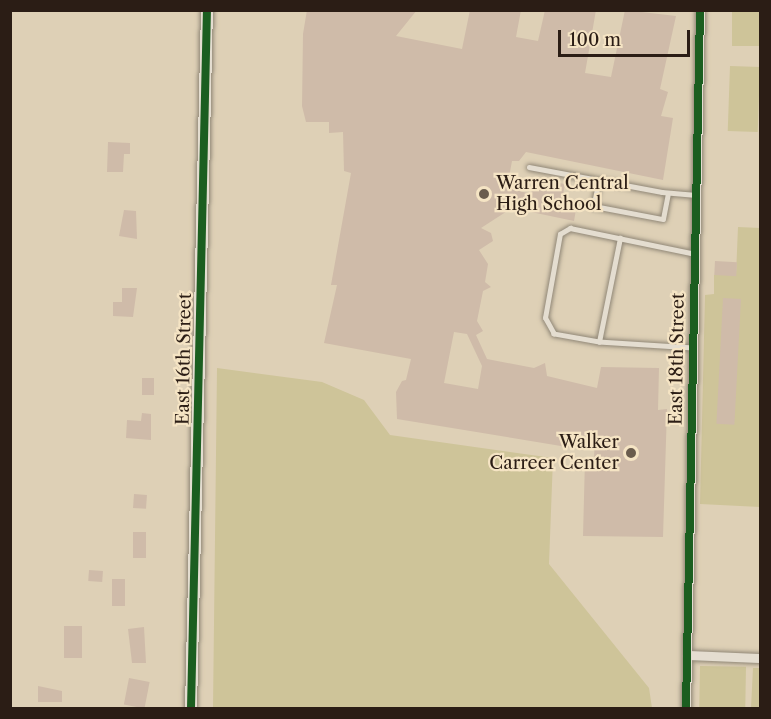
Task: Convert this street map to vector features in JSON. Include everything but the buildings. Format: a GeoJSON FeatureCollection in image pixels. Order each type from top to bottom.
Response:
{"type":"FeatureCollection","features":[{"type":"Feature","properties":{"kind":"street","name":"East 16th Street"},"geometry":{"type":"LineString","coordinates":[[191,708],[207,10]]}},
{"type":"Feature","properties":{"kind":"street","name":"East 18th Street"},"geometry":{"type":"LineString","coordinates":[[686,708],[700,10]]}},
{"type":"Feature","properties":{"kind":"street"},"geometry":{"type":"LineString","coordinates":[[687,655],[760,658]]}},
{"type":"Feature","properties":{"kind":"lane"},"geometry":{"type":"LineString","coordinates":[[529,167],[599,182],[696,195]]}},
{"type":"Feature","properties":{"kind":"lane"},"geometry":{"type":"LineString","coordinates":[[599,182],[594,206],[663,219],[668,193]]}},
{"type":"Feature","properties":{"kind":"lane"},"geometry":{"type":"LineString","coordinates":[[693,348],[599,342],[554,333],[544,318],[560,234],[570,228],[695,254]]}},
{"type":"Feature","properties":{"kind":"lane"},"geometry":{"type":"LineString","coordinates":[[599,342],[620,238]]}},
{"type":"Feature","properties":{"kind":"shaded area"},"geometry":{"type":"Polygon","coordinates":[[[732,11],[760,11],[760,46],[732,46],[732,11]]]}},
{"type":"Feature","properties":{"kind":"shaded area"},"geometry":{"type":"Polygon","coordinates":[[[730,66],[760,67],[758,132],[728,131],[730,66]]]}},
{"type":"Feature","properties":{"kind":"shaded area"},"geometry":{"type":"Polygon","coordinates":[[[738,227],[760,228],[760,507],[700,504],[705,295],[714,294],[714,275],[736,275],[738,227]]]}},
{"type":"Feature","properties":{"kind":"shaded area"},"geometry":{"type":"Polygon","coordinates":[[[217,368],[322,382],[364,400],[390,435],[553,458],[549,564],[649,688],[652,708],[213,708],[217,368]]]}},
{"type":"Feature","properties":{"kind":"shaded area"},"geometry":{"type":"Polygon","coordinates":[[[700,666],[746,667],[745,708],[699,708],[700,666]]]}},
{"type":"Feature","properties":{"kind":"shaded area"},"geometry":{"type":"Polygon","coordinates":[[[753,668],[760,668],[760,708],[751,708],[753,668]]]}},
{"type":"Feature","properties":{"kind":"cycle path"},"geometry":{"type":"LineString","coordinates":[[191,708],[207,10]]}},
{"type":"Feature","properties":{"kind":"cycle path"},"geometry":{"type":"LineString","coordinates":[[686,708],[700,10]]}},
{"type":"Feature","properties":{"kind":"place","name":"Warren Central High School"},"geometry":{"type":"Point","coordinates":[484,194]}},
{"type":"Feature","properties":{"kind":"place","name":"Walker Carreer Center"},"geometry":{"type":"Point","coordinates":[631,453]}}]}
